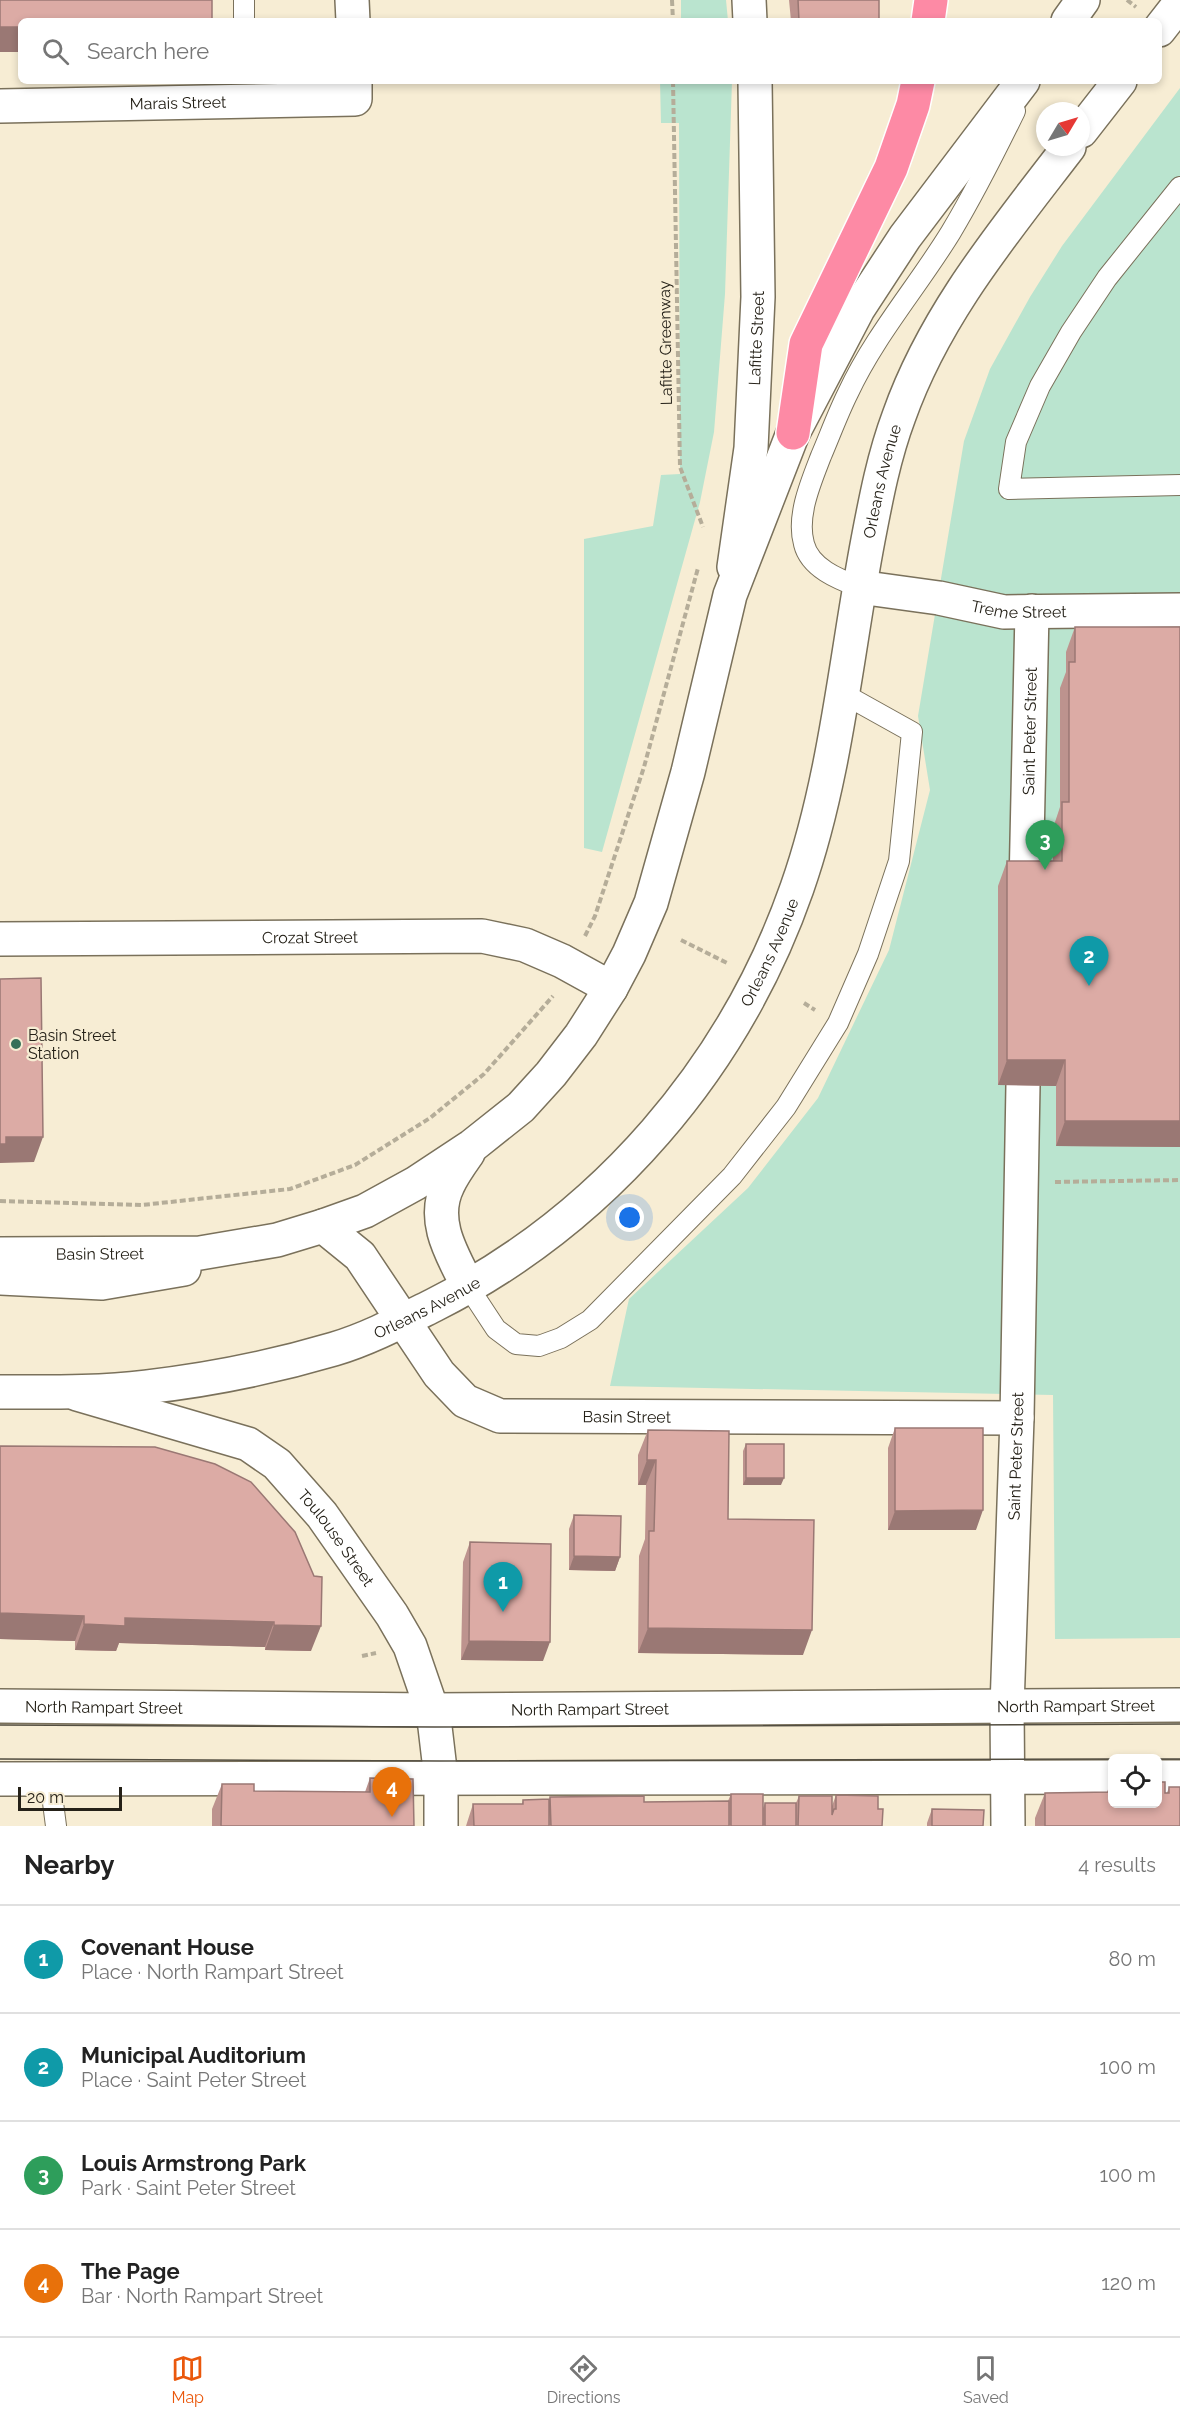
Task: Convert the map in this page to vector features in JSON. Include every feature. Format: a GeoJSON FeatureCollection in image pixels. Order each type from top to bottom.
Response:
{"type":"FeatureCollection","features":[{"type":"Feature","properties":{"kind":"highway"},"geometry":{"type":"LineString","coordinates":[[928,18],[931,0]]}},
{"type":"Feature","properties":{"kind":"highway"},"geometry":{"type":"LineString","coordinates":[[793,433],[806,344],[891,168],[913,105],[917,84]]}},
{"type":"Feature","properties":{"kind":"street"},"geometry":{"type":"LineString","coordinates":[[352,0],[353,18]]}},
{"type":"Feature","properties":{"kind":"street"},"geometry":{"type":"LineString","coordinates":[[749,0],[750,18]]}},
{"type":"Feature","properties":{"kind":"street"},"geometry":{"type":"LineString","coordinates":[[1070,18],[1083,0]]}},
{"type":"Feature","properties":{"kind":"street"},"geometry":{"type":"LineString","coordinates":[[1162,26],[1180,1]]}},
{"type":"Feature","properties":{"kind":"street","name":"Lafitte Street"},"geometry":{"type":"LineString","coordinates":[[730,595],[751,448],[758,297],[758,154],[755,84]]}},
{"type":"Feature","properties":{"kind":"street"},"geometry":{"type":"LineString","coordinates":[[0,1278],[102,1283],[181,1270],[235,1247],[277,1240],[365,1211],[416,1184],[472,1146],[521,1107],[551,1074],[611,988],[629,954],[651,903],[688,772],[730,595],[793,433],[858,309],[899,246],[1021,84]]}},
{"type":"Feature","properties":{"kind":"street"},"geometry":{"type":"LineString","coordinates":[[1090,119],[1118,84]]}},
{"type":"Feature","properties":{"kind":"street","name":"Marais Street"},"geometry":{"type":"LineString","coordinates":[[0,106],[243,91],[355,90]]}},
{"type":"Feature","properties":{"kind":"street","name":"Orleans Avenue"},"geometry":{"type":"LineString","coordinates":[[69,1392],[144,1387],[273,1365],[338,1348],[404,1321],[469,1288],[554,1231],[611,1181],[694,1086],[726,1036],[773,950],[797,888],[817,820],[879,484],[898,417],[925,352],[965,284],[1062,156]]}},
{"type":"Feature","properties":{"kind":"street","name":"Treme Street"},"geometry":{"type":"LineString","coordinates":[[859,587],[939,598],[1004,612],[1179,604]]}},
{"type":"Feature","properties":{"kind":"street","name":"Saint Peter Street"},"geometry":{"type":"LineString","coordinates":[[1026,886],[1032,611]]}},
{"type":"Feature","properties":{"kind":"street","name":"Crozat Street"},"geometry":{"type":"LineString","coordinates":[[0,939],[482,936],[525,945],[611,988]]}},
{"type":"Feature","properties":{"kind":"street","name":"Saint Peter Street"},"geometry":{"type":"LineString","coordinates":[[1008,1826],[1007,1707],[1017,1418],[1023,1086]]}},
{"type":"Feature","properties":{"kind":"street"},"geometry":{"type":"LineString","coordinates":[[469,1288],[443,1233],[441,1213],[446,1187],[472,1146]]}},
{"type":"Feature","properties":{"kind":"street","name":"Basin Street"},"geometry":{"type":"LineString","coordinates":[[323,1226],[360,1256],[439,1374],[465,1401],[500,1416],[1017,1418]]}},
{"type":"Feature","properties":{"kind":"street","name":"Basin Street"},"geometry":{"type":"LineString","coordinates":[[0,1254],[200,1253],[235,1247]]}},
{"type":"Feature","properties":{"kind":"street"},"geometry":{"type":"LineString","coordinates":[[0,1378],[69,1392]]}},
{"type":"Feature","properties":{"kind":"street"},"geometry":{"type":"LineString","coordinates":[[0,1392],[69,1392]]}},
{"type":"Feature","properties":{"kind":"street","name":"Toulouse Street"},"geometry":{"type":"LineString","coordinates":[[69,1392],[248,1444],[277,1464],[322,1515],[392,1615],[410,1646],[432,1710],[441,1778],[441,1826]]}},
{"type":"Feature","properties":{"kind":"street","name":"North Rampart Street"},"geometry":{"type":"LineString","coordinates":[[0,1706],[432,1710],[1180,1705]]}},
{"type":"Feature","properties":{"kind":"street"},"geometry":{"type":"LineString","coordinates":[[0,1779],[1108,1777]]}},
{"type":"Feature","properties":{"kind":"street"},"geometry":{"type":"LineString","coordinates":[[1162,1777],[1180,1777]]}},
{"type":"Feature","properties":{"kind":"lane"},"geometry":{"type":"LineString","coordinates":[[244,0],[244,18]]}},
{"type":"Feature","properties":{"kind":"lane"},"geometry":{"type":"LineString","coordinates":[[859,587],[834,578],[818,565],[804,545],[802,518],[812,478],[848,392],[976,188],[1028,84]]}},
{"type":"Feature","properties":{"kind":"lane"},"geometry":{"type":"LineString","coordinates":[[1180,187],[1107,278],[1071,332],[1040,386],[1016,442],[1009,489],[1180,485]]}},
{"type":"Feature","properties":{"kind":"lane"},"geometry":{"type":"LineString","coordinates":[[469,1288],[495,1329],[516,1344],[539,1346],[561,1338],[590,1320],[732,1176],[792,1097],[838,1023],[868,954],[899,861],[912,732],[842,693]]}},
{"type":"Feature","properties":{"kind":"lane"},"geometry":{"type":"LineString","coordinates":[[50,1779],[56,1826]]}},
{"type":"Feature","properties":{"kind":"path"},"geometry":{"type":"LineString","coordinates":[[672,0],[673,18]]}},
{"type":"Feature","properties":{"kind":"path","name":"Lafitte Greenway"},"geometry":{"type":"LineString","coordinates":[[673,84],[680,467],[707,537]]}},
{"type":"Feature","properties":{"kind":"path"},"geometry":{"type":"LineString","coordinates":[[0,1201],[142,1205],[290,1189],[355,1165],[430,1118],[484,1074],[549,1002],[595,916],[644,767],[698,563]]}},
{"type":"Feature","properties":{"kind":"path"},"geometry":{"type":"LineString","coordinates":[[681,940],[729,964]]}},
{"type":"Feature","properties":{"kind":"path"},"geometry":{"type":"LineString","coordinates":[[804,1004],[816,1011]]}},
{"type":"Feature","properties":{"kind":"path"},"geometry":{"type":"LineString","coordinates":[[1021,1182],[1180,1180]]}},
{"type":"Feature","properties":{"kind":"green space"},"geometry":{"type":"Polygon","coordinates":[[[681,0],[726,0],[728,18],[681,18],[681,0]]]}},
{"type":"Feature","properties":{"kind":"green space"},"geometry":{"type":"Polygon","coordinates":[[[660,84],[732,84],[725,294],[714,432],[700,502],[602,852],[584,848],[584,539],[653,526],[661,475],[680,474],[679,123],[661,123],[660,84]]]}},
{"type":"Feature","properties":{"kind":"green space"},"geometry":{"type":"Polygon","coordinates":[[[1180,88],[1180,1638],[1055,1639],[1053,1395],[610,1386],[629,1299],[748,1188],[818,1098],[889,950],[930,790],[918,716],[964,441],[990,369],[1030,297],[1062,246],[1180,88]]]}},
{"type":"Feature","properties":{"kind":"building"},"geometry":{"type":"Polygon","coordinates":[[[0,0],[212,0],[212,18],[18,18],[18,27],[0,27],[0,0]]]}},
{"type":"Feature","properties":{"kind":"building"},"geometry":{"type":"Polygon","coordinates":[[[798,0],[879,0],[879,18],[799,18],[798,0]]]}},
{"type":"Feature","properties":{"kind":"building"},"geometry":{"type":"Polygon","coordinates":[[[1075,627],[1180,627],[1180,1121],[1065,1121],[1065,1060],[1007,1060],[1007,861],[1062,861],[1062,802],[1069,802],[1069,662],[1075,662],[1075,627]]]}},
{"type":"Feature","properties":{"kind":"building","name":"Basin Street Station"},"geometry":{"type":"Polygon","coordinates":[[[41,978],[43,1137],[6,1137],[6,1144],[0,1144],[0,979],[41,978]]]}},
{"type":"Feature","properties":{"kind":"building"},"geometry":{"type":"Polygon","coordinates":[[[895,1428],[983,1428],[983,1510],[895,1511],[895,1428]]]}},
{"type":"Feature","properties":{"kind":"building"},"geometry":{"type":"Polygon","coordinates":[[[648,1430],[729,1431],[728,1519],[814,1520],[812,1630],[648,1628],[649,1531],[654,1531],[656,1460],[647,1460],[648,1430]]]}},
{"type":"Feature","properties":{"kind":"building"},"geometry":{"type":"Polygon","coordinates":[[[746,1444],[784,1444],[784,1478],[746,1478],[746,1444]]]}},
{"type":"Feature","properties":{"kind":"building"},"geometry":{"type":"Polygon","coordinates":[[[0,1446],[155,1447],[215,1464],[251,1482],[295,1532],[314,1576],[322,1577],[321,1626],[274,1625],[274,1622],[125,1618],[125,1626],[84,1624],[84,1616],[0,1613],[0,1446]]]}},
{"type":"Feature","properties":{"kind":"building"},"geometry":{"type":"Polygon","coordinates":[[[574,1515],[621,1516],[620,1557],[574,1556],[574,1515]]]}},
{"type":"Feature","properties":{"kind":"building"},"geometry":{"type":"Polygon","coordinates":[[[470,1542],[551,1544],[550,1642],[469,1641],[470,1542]]]}},
{"type":"Feature","properties":{"kind":"building"},"geometry":{"type":"Polygon","coordinates":[[[370,1778],[413,1779],[414,1826],[221,1826],[222,1784],[254,1784],[254,1791],[370,1792],[370,1778]]]}},
{"type":"Feature","properties":{"kind":"building"},"geometry":{"type":"Polygon","coordinates":[[[1162,1782],[1165,1782],[1165,1793],[1169,1793],[1169,1787],[1180,1787],[1180,1826],[1045,1826],[1045,1793],[1108,1792],[1108,1808],[1162,1808],[1162,1782]]]}},
{"type":"Feature","properties":{"kind":"building"},"geometry":{"type":"Polygon","coordinates":[[[731,1794],[763,1794],[763,1826],[731,1826],[731,1794]]]}},
{"type":"Feature","properties":{"kind":"building"},"geometry":{"type":"Polygon","coordinates":[[[836,1795],[878,1796],[878,1809],[883,1809],[882,1826],[798,1826],[799,1796],[832,1796],[832,1815],[836,1809],[836,1795]]]}},
{"type":"Feature","properties":{"kind":"building"},"geometry":{"type":"Polygon","coordinates":[[[644,1796],[644,1802],[729,1801],[729,1826],[551,1826],[550,1797],[644,1796]]]}},
{"type":"Feature","properties":{"kind":"building"},"geometry":{"type":"Polygon","coordinates":[[[549,1799],[549,1826],[474,1826],[473,1804],[523,1804],[523,1800],[549,1799]]]}},
{"type":"Feature","properties":{"kind":"building"},"geometry":{"type":"Polygon","coordinates":[[[765,1803],[796,1803],[796,1826],[765,1826],[765,1803]]]}},
{"type":"Feature","properties":{"kind":"building"},"geometry":{"type":"Polygon","coordinates":[[[932,1809],[984,1810],[983,1826],[932,1826],[932,1809]]]}},
{"type":"Feature","properties":{"kind":"tram line"},"geometry":{"type":"LineString","coordinates":[[0,1725],[435,1727],[1180,1724]]}},
{"type":"Feature","properties":{"kind":"tram line"},"geometry":{"type":"LineString","coordinates":[[0,1759],[440,1761],[1108,1759]]}},
{"type":"Feature","properties":{"kind":"tram line"},"geometry":{"type":"LineString","coordinates":[[1162,1759],[1180,1759]]}},
{"type":"Feature","properties":{"kind":"place","name":"Louis Armstrong Park"},"geometry":{"type":"Point","coordinates":[1045,870]}},
{"type":"Feature","properties":{"kind":"place","name":"Municipal Auditorium"},"geometry":{"type":"Point","coordinates":[1089,986]}},
{"type":"Feature","properties":{"kind":"place","name":"Basin Street Station"},"geometry":{"type":"Point","coordinates":[16,1044]}},
{"type":"Feature","properties":{"kind":"place","name":"Covenant House"},"geometry":{"type":"Point","coordinates":[503,1612]}},
{"type":"Feature","properties":{"kind":"place","name":"The Page"},"geometry":{"type":"Point","coordinates":[392,1817]}}]}
